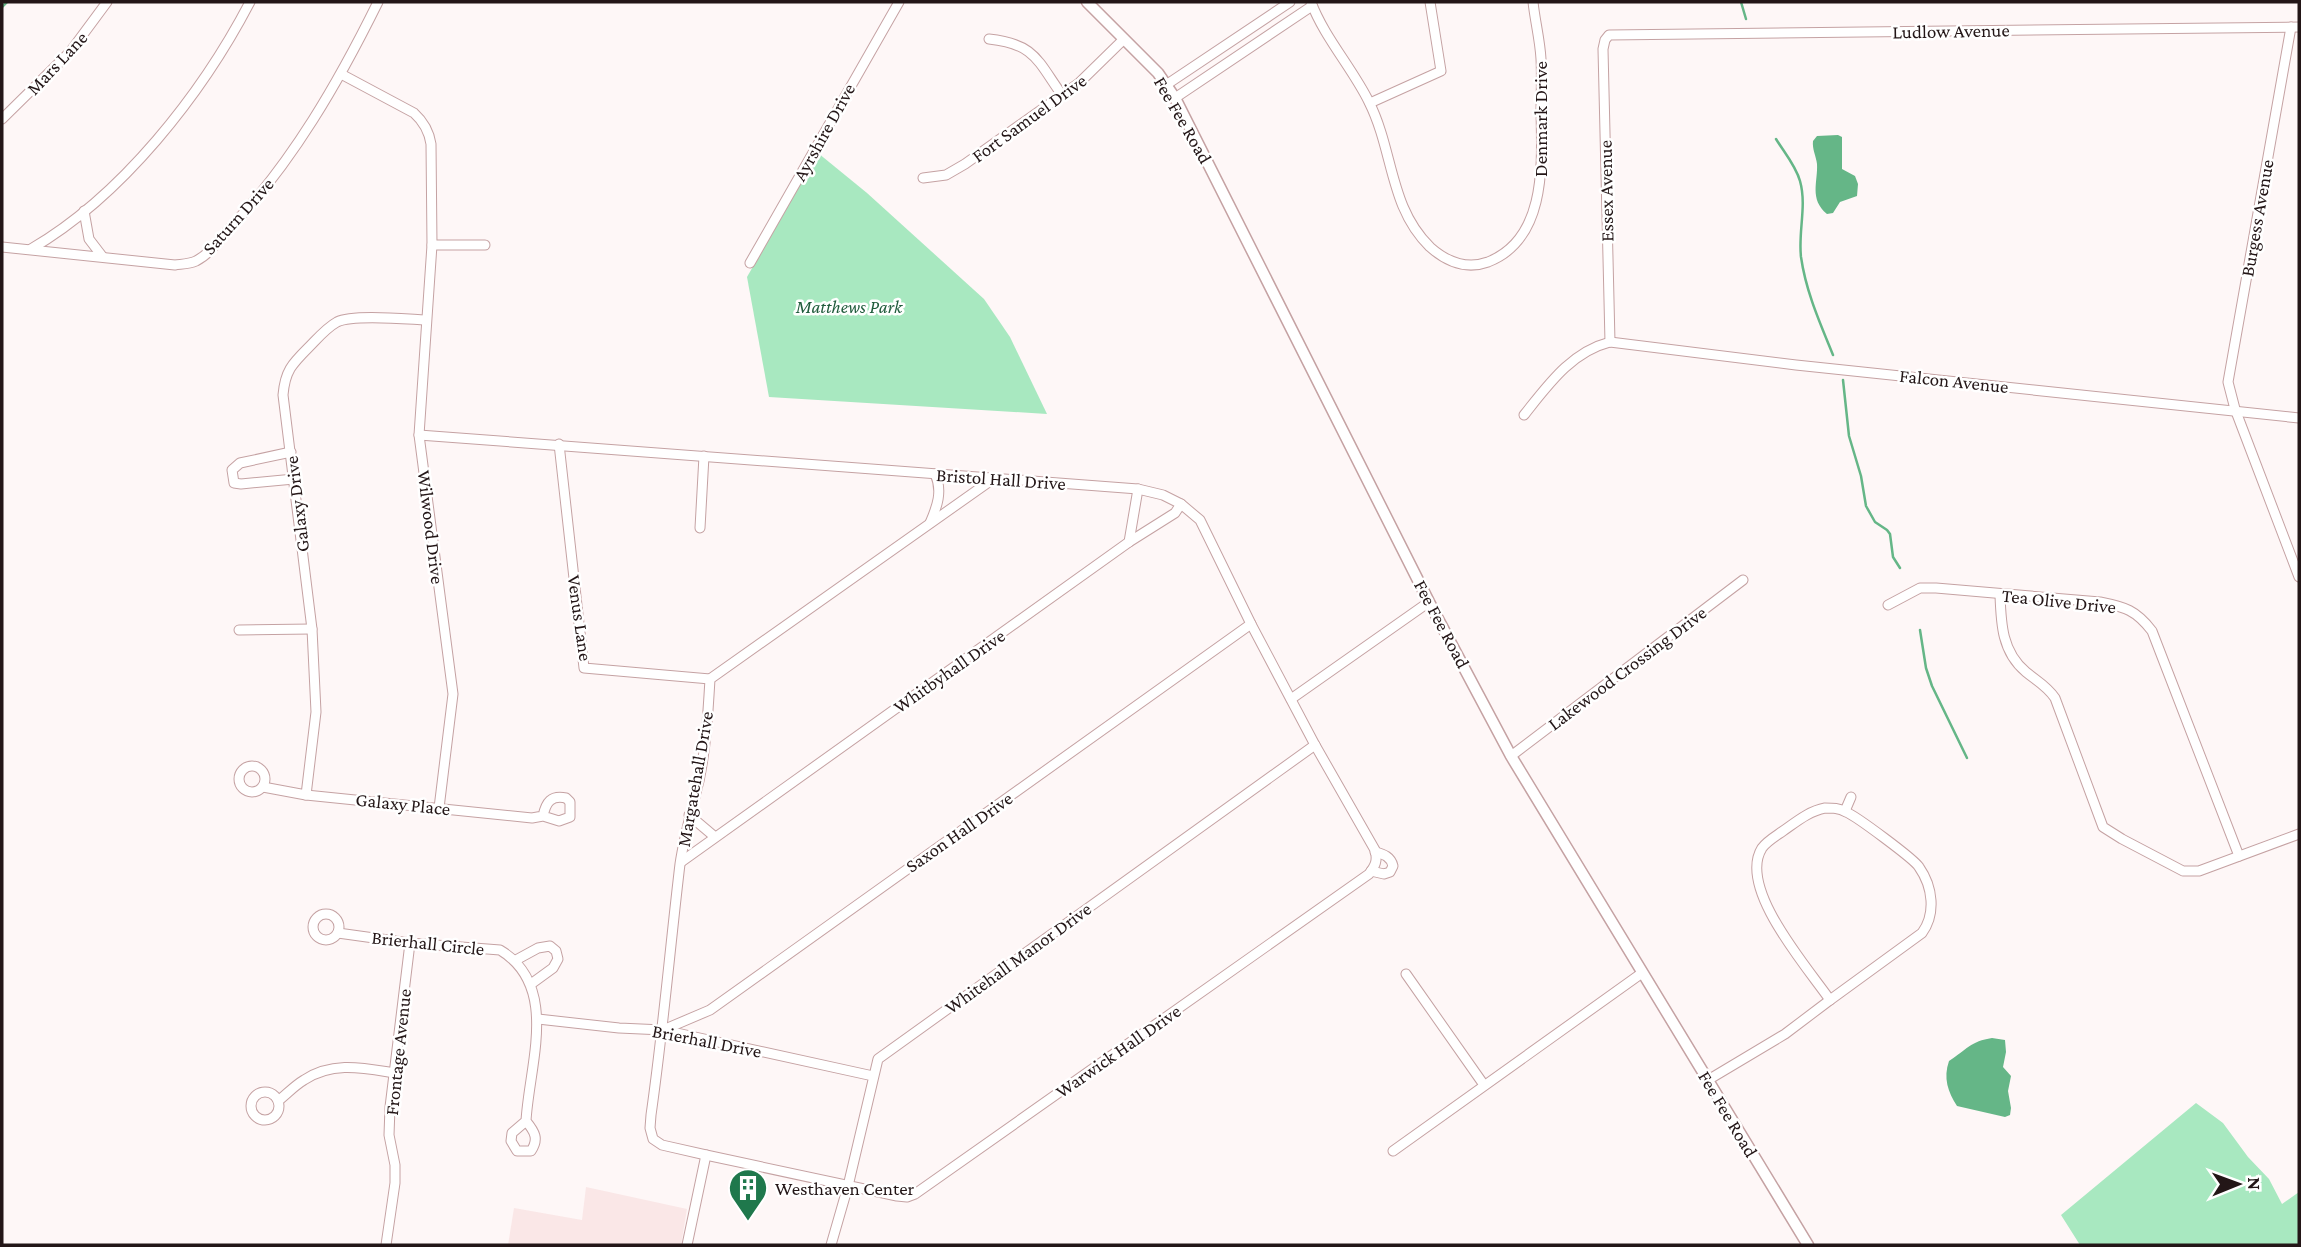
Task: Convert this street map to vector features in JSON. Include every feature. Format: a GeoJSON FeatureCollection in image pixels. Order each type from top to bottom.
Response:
{"type":"FeatureCollection","features":[{"type":"Feature","properties":{"kind":"street","name":"Mars Lane"},"geometry":{"type":"LineString","coordinates":[[2,120],[70,52],[107,2]]}},
{"type":"Feature","properties":{"kind":"street"},"geometry":{"type":"LineString","coordinates":[[30,250],[62,229],[132,166],[182,109],[217,60],[250,2]]}},
{"type":"Feature","properties":{"kind":"street","name":"Saturn Drive"},"geometry":{"type":"LineString","coordinates":[[2,247],[175,265],[190,263],[201,257],[238,220],[278,172],[341,74],[378,2]]}},
{"type":"Feature","properties":{"kind":"street","name":"Ayrshire Drive"},"geometry":{"type":"LineString","coordinates":[[750,263],[899,2]]}},
{"type":"Feature","properties":{"kind":"street","name":"Fee Fee Road"},"geometry":{"type":"LineString","coordinates":[[1087,2],[1124,39],[1175,98],[1429,601],[1511,756],[1808,1245]]}},
{"type":"Feature","properties":{"kind":"street"},"geometry":{"type":"LineString","coordinates":[[1166,85],[1290,2]]}},
{"type":"Feature","properties":{"kind":"street"},"geometry":{"type":"LineString","coordinates":[[1175,98],[1311,4],[1370,103],[1441,71],[1430,2]]}},
{"type":"Feature","properties":{"kind":"street","name":"Denmark Drive"},"geometry":{"type":"LineString","coordinates":[[1370,103],[1389,155],[1399,200],[1418,233],[1431,248],[1451,262],[1472,265],[1492,260],[1504,253],[1528,223],[1537,199],[1542,172],[1541,58],[1533,2]]}},
{"type":"Feature","properties":{"kind":"street","name":"Ludlow Avenue"},"geometry":{"type":"LineString","coordinates":[[1605,40],[1609,35],[2295,27]]}},
{"type":"Feature","properties":{"kind":"street","name":"Burgess Avenue"},"geometry":{"type":"LineString","coordinates":[[2295,27],[2228,382],[2235,410],[2299,577]]}},
{"type":"Feature","properties":{"kind":"street"},"geometry":{"type":"LineString","coordinates":[[989,39],[1016,43],[1027,49],[1062,96]]}},
{"type":"Feature","properties":{"kind":"street","name":"Fort Samuel Drive"},"geometry":{"type":"LineString","coordinates":[[923,178],[954,172],[1079,83],[1124,39]]}},
{"type":"Feature","properties":{"kind":"street","name":"Essex Avenue"},"geometry":{"type":"LineString","coordinates":[[1605,40],[1603,49],[1610,342]]}},
{"type":"Feature","properties":{"kind":"street","name":"Wilwood Drive"},"geometry":{"type":"LineString","coordinates":[[341,74],[414,113],[430,136],[432,245],[419,435],[453,694],[439,808]]}},
{"type":"Feature","properties":{"kind":"street"},"geometry":{"type":"LineString","coordinates":[[83,211],[89,239],[102,257]]}},
{"type":"Feature","properties":{"kind":"street"},"geometry":{"type":"LineString","coordinates":[[432,245],[485,245]]}},
{"type":"Feature","properties":{"kind":"street","name":"Galaxy Drive"},"geometry":{"type":"LineString","coordinates":[[306,795],[316,712],[312,629],[283,395],[285,376],[293,363],[338,321],[352,318],[425,320]]}},
{"type":"Feature","properties":{"kind":"street"},"geometry":{"type":"LineString","coordinates":[[1524,415],[1567,365],[1584,352],[1610,342]]}},
{"type":"Feature","properties":{"kind":"street","name":"Falcon Avenue"},"geometry":{"type":"LineString","coordinates":[[1610,342],[1796,365],[2299,418]]}},
{"type":"Feature","properties":{"kind":"street","name":"Bristol Hall Drive"},"geometry":{"type":"LineString","coordinates":[[419,435],[1138,489],[1163,495],[1181,504],[1200,520],[1290,699],[1375,852],[1373,869],[1384,874],[1390,872],[1392,860],[1375,852]]}},
{"type":"Feature","properties":{"kind":"street","name":"Venus Lane"},"geometry":{"type":"LineString","coordinates":[[559,444],[584,668],[710,680]]}},
{"type":"Feature","properties":{"kind":"street"},"geometry":{"type":"LineString","coordinates":[[291,452],[240,463],[232,470],[232,477],[234,483],[241,484],[294,479]]}},
{"type":"Feature","properties":{"kind":"street"},"geometry":{"type":"LineString","coordinates":[[700,527],[704,456]]}},
{"type":"Feature","properties":{"kind":"street"},"geometry":{"type":"LineString","coordinates":[[929,524],[939,498],[939,483],[935,474]]}},
{"type":"Feature","properties":{"kind":"street"},"geometry":{"type":"LineString","coordinates":[[710,680],[993,479]]}},
{"type":"Feature","properties":{"kind":"street"},"geometry":{"type":"LineString","coordinates":[[1129,542],[1138,489]]}},
{"type":"Feature","properties":{"kind":"street","name":"Whitbyhall Drive"},"geometry":{"type":"LineString","coordinates":[[681,862],[1129,542],[1175,513],[1181,504]]}},
{"type":"Feature","properties":{"kind":"street","name":"Lakewood Crossing Drive"},"geometry":{"type":"LineString","coordinates":[[1511,756],[1743,580]]}},
{"type":"Feature","properties":{"kind":"street","name":"Tea Olive Drive"},"geometry":{"type":"LineString","coordinates":[[1888,605],[1920,588],[2100,601],[2126,608],[2139,615],[2152,631],[2239,856]]}},
{"type":"Feature","properties":{"kind":"street"},"geometry":{"type":"LineString","coordinates":[[2000,595],[2001,625],[2008,650],[2014,661],[2049,689],[2055,698],[2103,827],[2183,871],[2199,871],[2299,834]]}},
{"type":"Feature","properties":{"kind":"street"},"geometry":{"type":"LineString","coordinates":[[1290,699],[1429,601]]}},
{"type":"Feature","properties":{"kind":"street","name":"Saxon Hall Drive"},"geometry":{"type":"LineString","coordinates":[[663,1030],[694,1018],[731,996],[1251,625]]}},
{"type":"Feature","properties":{"kind":"street"},"geometry":{"type":"LineString","coordinates":[[239,630],[312,629]]}},
{"type":"Feature","properties":{"kind":"street","name":"Margatehall Drive"},"geometry":{"type":"LineString","coordinates":[[653,1139],[650,1128],[681,862],[704,749],[710,680]]}},
{"type":"Feature","properties":{"kind":"street","name":"Whitehall Manor Drive"},"geometry":{"type":"LineString","coordinates":[[831,1245],[878,1059],[1315,746]]}},
{"type":"Feature","properties":{"kind":"street","name":"Galaxy Place"},"geometry":{"type":"LineString","coordinates":[[263,786],[306,795],[532,818],[543,816]]}},
{"type":"Feature","properties":{"kind":"street"},"geometry":{"type":"LineString","coordinates":[[1845,811],[1851,797]]}},
{"type":"Feature","properties":{"kind":"street"},"geometry":{"type":"LineString","coordinates":[[1708,1080],[1785,1034],[1922,933],[1928,924],[1932,913],[1928,889],[1919,865],[1845,811],[1835,808],[1815,810],[1770,840],[1762,848],[1757,866],[1761,890],[1775,922],[1830,1000]]}},
{"type":"Feature","properties":{"kind":"street"},"geometry":{"type":"LineString","coordinates":[[689,815],[715,837]]}},
{"type":"Feature","properties":{"kind":"street","name":"Warwick Hall Drive"},"geometry":{"type":"LineString","coordinates":[[653,1139],[662,1144],[706,1155],[848,1186],[897,1196],[915,1194],[1373,869]]}},
{"type":"Feature","properties":{"kind":"street","name":"Brierhall Circle"},"geometry":{"type":"LineString","coordinates":[[338,933],[410,943],[500,950],[516,960]]}},
{"type":"Feature","properties":{"kind":"street","name":"Frontage Avenue"},"geometry":{"type":"LineString","coordinates":[[386,1245],[395,1183],[395,1165],[389,1135],[410,943]]}},
{"type":"Feature","properties":{"kind":"street"},"geometry":{"type":"LineString","coordinates":[[526,1121],[538,1019],[531,984],[516,960],[538,948],[550,946],[556,951],[558,959],[553,968],[531,984]]}},
{"type":"Feature","properties":{"kind":"street"},"geometry":{"type":"LineString","coordinates":[[1393,1151],[1642,973]]}},
{"type":"Feature","properties":{"kind":"street"},"geometry":{"type":"LineString","coordinates":[[1406,974],[1484,1085]]}},
{"type":"Feature","properties":{"kind":"street","name":"Brierhall Drive"},"geometry":{"type":"LineString","coordinates":[[538,1019],[663,1030],[873,1076]]}},
{"type":"Feature","properties":{"kind":"street"},"geometry":{"type":"LineString","coordinates":[[278,1101],[300,1082],[329,1068],[352,1066],[395,1073]]}},
{"type":"Feature","properties":{"kind":"street"},"geometry":{"type":"LineString","coordinates":[[687,1245],[706,1155]]}},
{"type":"Feature","properties":{"kind":"shaded area"},"geometry":{"type":"Polygon","coordinates":[[[1817,136],[1842,137],[1842,169],[1855,176],[1858,184],[1857,196],[1840,202],[1833,213],[1827,214],[1816,196],[1817,164],[1813,141],[1817,136]]]}},
{"type":"Feature","properties":{"kind":"shaded area"},"geometry":{"type":"Polygon","coordinates":[[[1992,1038],[2005,1040],[2003,1067],[2011,1076],[2008,1091],[2010,1115],[2005,1117],[1957,1106],[1947,1085],[1949,1061],[1974,1044],[1992,1038]]]}},
{"type":"Feature","properties":{"kind":"shaded area"},"geometry":{"type":"Polygon","coordinates":[[[586,1187],[687,1209],[681,1245],[508,1245],[514,1208],[582,1220],[586,1187]]]}},
{"type":"Feature","properties":{"kind":"green space","name":"Matthews Park"},"geometry":{"type":"Polygon","coordinates":[[[818,153],[867,193],[984,299],[1010,337],[1047,414],[769,397],[747,277],[818,153]]]}},
{"type":"Feature","properties":{"kind":"green space"},"geometry":{"type":"Polygon","coordinates":[[[2196,1103],[2223,1123],[2248,1157],[2269,1179],[2282,1204],[2299,1192],[2299,1245],[2080,1245],[2061,1215],[2196,1103]]]}},
{"type":"Feature","properties":{"kind":"waterway"},"geometry":{"type":"LineString","coordinates":[[2,7],[7,2]]}},
{"type":"Feature","properties":{"kind":"waterway"},"geometry":{"type":"LineString","coordinates":[[1741,2],[1746,19]]}},
{"type":"Feature","properties":{"kind":"waterway"},"geometry":{"type":"LineString","coordinates":[[1776,139],[1800,181],[1803,200],[1800,248],[1803,270],[1833,355]]}},
{"type":"Feature","properties":{"kind":"waterway"},"geometry":{"type":"LineString","coordinates":[[1843,380],[1849,436],[1861,476],[1866,506],[1875,522],[1890,534],[1893,557],[1900,568]]}},
{"type":"Feature","properties":{"kind":"waterway"},"geometry":{"type":"LineString","coordinates":[[1920,630],[1932,686],[1967,758]]}},
{"type":"Feature","properties":{"kind":"place","name":"Westhaven Center"},"geometry":{"type":"Point","coordinates":[748,1222]}}]}
